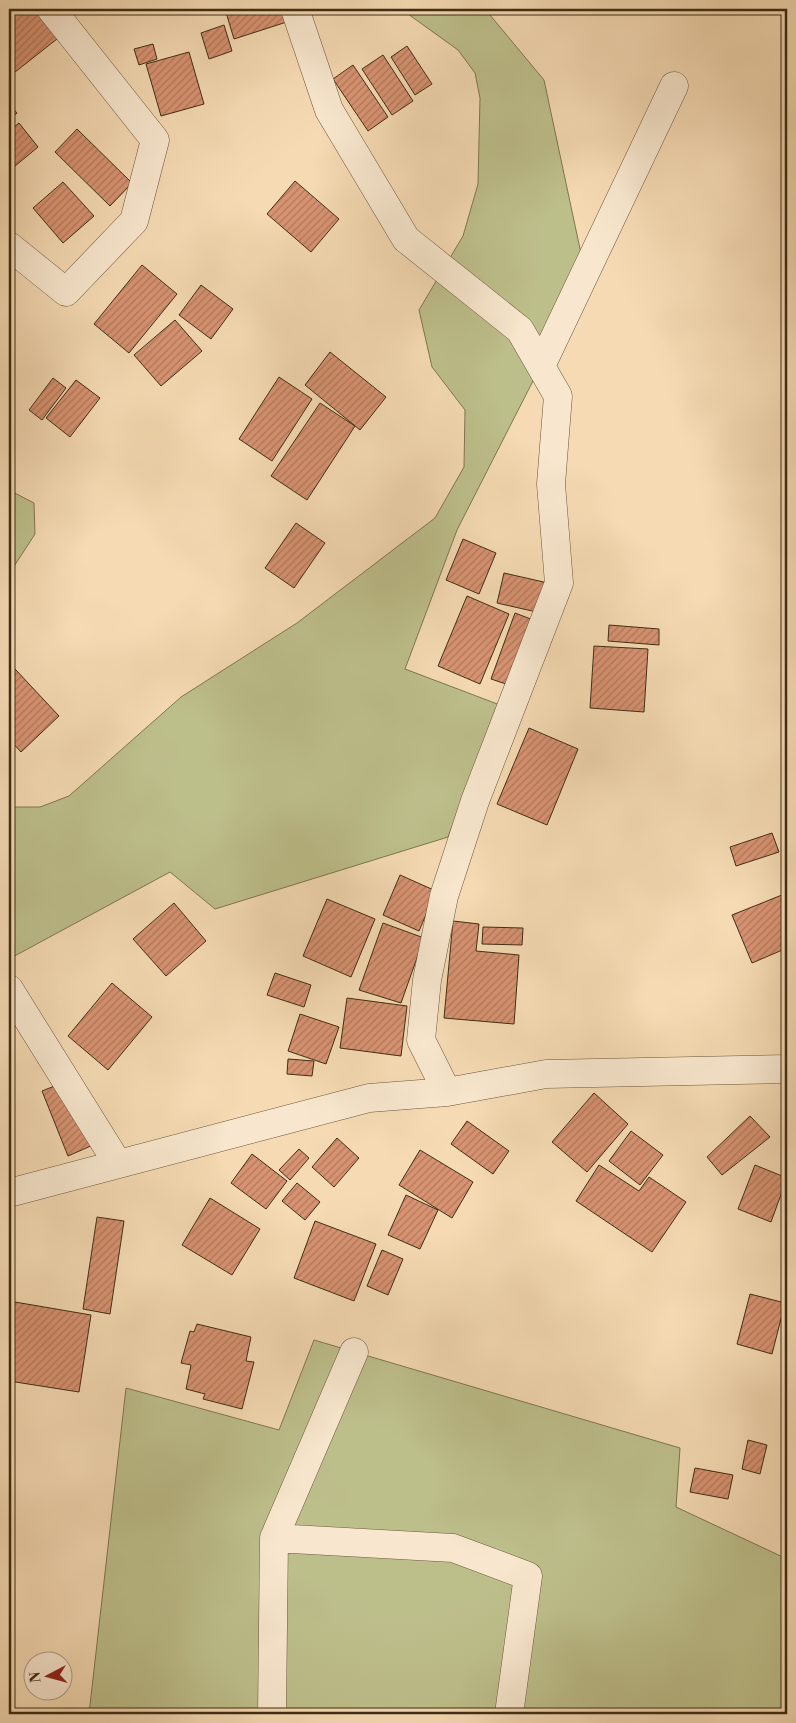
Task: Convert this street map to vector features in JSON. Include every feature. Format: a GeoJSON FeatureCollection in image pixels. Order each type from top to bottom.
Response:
{"type":"FeatureCollection","features":[{"type":"Feature","properties":{"kind":"street"},"geometry":{"type":"LineString","coordinates":[[9,246],[66,292],[134,221],[155,140],[51,9]]}},
{"type":"Feature","properties":{"kind":"street"},"geometry":{"type":"LineString","coordinates":[[295,9],[329,110],[406,239],[520,330],[558,396],[551,484],[559,583],[475,801],[444,896],[427,980],[421,1040],[447,1092]]}},
{"type":"Feature","properties":{"kind":"street"},"geometry":{"type":"LineString","coordinates":[[541,366],[674,86]]}},
{"type":"Feature","properties":{"kind":"street"},"geometry":{"type":"LineString","coordinates":[[9,989],[118,1164]]}},
{"type":"Feature","properties":{"kind":"street"},"geometry":{"type":"LineString","coordinates":[[9,1193],[369,1098],[447,1092],[546,1074],[787,1069]]}},
{"type":"Feature","properties":{"kind":"street"},"geometry":{"type":"LineString","coordinates":[[272,1714],[274,1538],[354,1352]]}},
{"type":"Feature","properties":{"kind":"street"},"geometry":{"type":"LineString","coordinates":[[274,1538],[453,1548],[528,1576],[509,1714]]}},
{"type":"Feature","properties":{"kind":"green space"},"geometry":{"type":"Polygon","coordinates":[[[401,9],[485,9],[544,80],[586,277],[457,530],[405,669],[500,705],[448,837],[215,909],[170,872],[9,959],[9,807],[40,807],[69,796],[181,697],[297,623],[435,518],[464,467],[465,410],[432,367],[419,310],[463,236],[478,184],[480,98],[475,73],[458,50],[401,9]]]}},
{"type":"Feature","properties":{"kind":"green space"},"geometry":{"type":"Polygon","coordinates":[[[9,490],[34,503],[35,534],[9,574],[9,490]]]}},
{"type":"Feature","properties":{"kind":"green space"},"geometry":{"type":"Polygon","coordinates":[[[314,1340],[680,1448],[676,1507],[787,1559],[787,1714],[89,1714],[126,1388],[279,1430],[314,1340]]]}},
{"type":"Feature","properties":{"kind":"building"},"geometry":{"type":"Polygon","coordinates":[[[21,9],[42,9],[62,35],[10,76],[9,18],[21,9]]]}},
{"type":"Feature","properties":{"kind":"building"},"geometry":{"type":"Polygon","coordinates":[[[225,9],[297,9],[299,18],[234,39],[225,9]]]}},
{"type":"Feature","properties":{"kind":"building"},"geometry":{"type":"Polygon","coordinates":[[[224,25],[232,51],[209,59],[201,33],[224,25]]]}},
{"type":"Feature","properties":{"kind":"building"},"geometry":{"type":"Polygon","coordinates":[[[153,44],[157,59],[139,65],[134,49],[153,44]]]}},
{"type":"Feature","properties":{"kind":"building"},"geometry":{"type":"Polygon","coordinates":[[[407,46],[432,84],[415,95],[391,57],[407,46]]]}},
{"type":"Feature","properties":{"kind":"building"},"geometry":{"type":"Polygon","coordinates":[[[189,52],[204,104],[161,116],[146,64],[189,52]]]}},
{"type":"Feature","properties":{"kind":"building"},"geometry":{"type":"Polygon","coordinates":[[[383,55],[413,101],[392,115],[362,69],[383,55]]]}},
{"type":"Feature","properties":{"kind":"building"},"geometry":{"type":"Polygon","coordinates":[[[353,65],[388,117],[368,131],[333,79],[353,65]]]}},
{"type":"Feature","properties":{"kind":"building"},"geometry":{"type":"Polygon","coordinates":[[[9,104],[17,113],[9,120],[9,104]]]}},
{"type":"Feature","properties":{"kind":"building"},"geometry":{"type":"Polygon","coordinates":[[[19,123],[38,147],[9,171],[9,131],[19,123]]]}},
{"type":"Feature","properties":{"kind":"building"},"geometry":{"type":"Polygon","coordinates":[[[77,129],[132,183],[110,206],[55,152],[77,129]]]}},
{"type":"Feature","properties":{"kind":"building"},"geometry":{"type":"Polygon","coordinates":[[[295,181],[339,219],[311,252],[267,214],[295,181]]]}},
{"type":"Feature","properties":{"kind":"building"},"geometry":{"type":"Polygon","coordinates":[[[63,182],[94,216],[63,243],[33,208],[63,182]]]}},
{"type":"Feature","properties":{"kind":"building"},"geometry":{"type":"Polygon","coordinates":[[[142,265],[177,294],[129,353],[94,324],[142,265]]]}},
{"type":"Feature","properties":{"kind":"building"},"geometry":{"type":"Polygon","coordinates":[[[201,285],[233,309],[211,339],[179,315],[201,285]]]}},
{"type":"Feature","properties":{"kind":"building"},"geometry":{"type":"Polygon","coordinates":[[[175,320],[202,351],[161,386],[134,355],[175,320]]]}},
{"type":"Feature","properties":{"kind":"building"},"geometry":{"type":"Polygon","coordinates":[[[330,352],[386,397],[360,430],[305,385],[330,352]]]}},
{"type":"Feature","properties":{"kind":"building"},"geometry":{"type":"Polygon","coordinates":[[[279,377],[312,399],[272,461],[239,439],[279,377]]]}},
{"type":"Feature","properties":{"kind":"building"},"geometry":{"type":"Polygon","coordinates":[[[53,378],[66,388],[42,420],[29,410],[53,378]]]}},
{"type":"Feature","properties":{"kind":"building"},"geometry":{"type":"Polygon","coordinates":[[[76,380],[100,398],[70,437],[46,418],[76,380]]]}},
{"type":"Feature","properties":{"kind":"building"},"geometry":{"type":"Polygon","coordinates":[[[320,403],[355,426],[307,500],[271,476],[320,403]]]}},
{"type":"Feature","properties":{"kind":"building"},"geometry":{"type":"Polygon","coordinates":[[[296,523],[325,543],[294,588],[265,568],[296,523]]]}},
{"type":"Feature","properties":{"kind":"building"},"geometry":{"type":"Polygon","coordinates":[[[463,539],[496,553],[479,594],[446,580],[463,539]]]}},
{"type":"Feature","properties":{"kind":"building"},"geometry":{"type":"Polygon","coordinates":[[[504,573],[548,583],[541,613],[497,603],[504,573]]]}},
{"type":"Feature","properties":{"kind":"building"},"geometry":{"type":"Polygon","coordinates":[[[467,596],[509,614],[480,684],[438,666],[467,596]]]}},
{"type":"Feature","properties":{"kind":"building"},"geometry":{"type":"Polygon","coordinates":[[[515,613],[536,621],[512,686],[491,679],[515,613]]]}},
{"type":"Feature","properties":{"kind":"building"},"geometry":{"type":"Polygon","coordinates":[[[609,625],[659,629],[659,645],[608,641],[609,625]]]}},
{"type":"Feature","properties":{"kind":"building"},"geometry":{"type":"Polygon","coordinates":[[[594,646],[648,649],[644,712],[590,708],[594,646]]]}},
{"type":"Feature","properties":{"kind":"building"},"geometry":{"type":"Polygon","coordinates":[[[15,669],[59,716],[21,752],[9,739],[9,676],[15,669]]]}},
{"type":"Feature","properties":{"kind":"building"},"geometry":{"type":"Polygon","coordinates":[[[529,728],[578,749],[547,825],[497,804],[529,728]]]}},
{"type":"Feature","properties":{"kind":"building"},"geometry":{"type":"Polygon","coordinates":[[[772,833],[779,852],[736,866],[730,847],[772,833]]]}},
{"type":"Feature","properties":{"kind":"building"},"geometry":{"type":"Polygon","coordinates":[[[400,875],[436,891],[419,931],[383,915],[400,875]]]}},
{"type":"Feature","properties":{"kind":"building"},"geometry":{"type":"Polygon","coordinates":[[[782,895],[787,907],[787,948],[752,963],[732,915],[782,895]]]}},
{"type":"Feature","properties":{"kind":"building"},"geometry":{"type":"Polygon","coordinates":[[[327,899],[375,919],[351,977],[303,956],[327,899]]]}},
{"type":"Feature","properties":{"kind":"building"},"geometry":{"type":"Polygon","coordinates":[[[174,903],[206,941],[166,976],[133,939],[174,903]]]}},
{"type":"Feature","properties":{"kind":"building"},"geometry":{"type":"Polygon","coordinates":[[[453,921],[479,924],[476,951],[519,955],[514,1024],[444,1018],[453,921]]]}},
{"type":"Feature","properties":{"kind":"building"},"geometry":{"type":"Polygon","coordinates":[[[383,923],[424,938],[401,1003],[359,990],[383,923]]]}},
{"type":"Feature","properties":{"kind":"building"},"geometry":{"type":"Polygon","coordinates":[[[483,927],[523,928],[522,945],[482,944],[483,927]]]}},
{"type":"Feature","properties":{"kind":"building"},"geometry":{"type":"Polygon","coordinates":[[[275,973],[311,985],[304,1007],[267,995],[275,973]]]}},
{"type":"Feature","properties":{"kind":"building"},"geometry":{"type":"Polygon","coordinates":[[[112,983],[152,1017],[108,1070],[68,1036],[112,983]]]}},
{"type":"Feature","properties":{"kind":"building"},"geometry":{"type":"Polygon","coordinates":[[[347,998],[407,1006],[401,1056],[340,1048],[347,998]]]}},
{"type":"Feature","properties":{"kind":"building"},"geometry":{"type":"Polygon","coordinates":[[[300,1014],[339,1027],[326,1064],[288,1051],[300,1014]]]}},
{"type":"Feature","properties":{"kind":"building"},"geometry":{"type":"Polygon","coordinates":[[[288,1059],[314,1061],[312,1076],[287,1074],[288,1059]]]}},
{"type":"Feature","properties":{"kind":"building"},"geometry":{"type":"Polygon","coordinates":[[[67,1081],[93,1145],[68,1156],[42,1091],[67,1081]]]}},
{"type":"Feature","properties":{"kind":"building"},"geometry":{"type":"Polygon","coordinates":[[[594,1093],[628,1124],[587,1172],[552,1142],[594,1093]]]}},
{"type":"Feature","properties":{"kind":"building"},"geometry":{"type":"Polygon","coordinates":[[[750,1116],[770,1137],[722,1175],[707,1157],[750,1116]]]}},
{"type":"Feature","properties":{"kind":"building"},"geometry":{"type":"Polygon","coordinates":[[[467,1121],[509,1151],[493,1174],[451,1144],[467,1121]]]}},
{"type":"Feature","properties":{"kind":"building"},"geometry":{"type":"Polygon","coordinates":[[[631,1131],[663,1155],[640,1185],[609,1161],[631,1131]]]}},
{"type":"Feature","properties":{"kind":"building"},"geometry":{"type":"Polygon","coordinates":[[[337,1138],[359,1158],[334,1187],[312,1167],[337,1138]]]}},
{"type":"Feature","properties":{"kind":"building"},"geometry":{"type":"Polygon","coordinates":[[[299,1149],[309,1158],[290,1180],[279,1170],[299,1149]]]}},
{"type":"Feature","properties":{"kind":"building"},"geometry":{"type":"Polygon","coordinates":[[[420,1150],[473,1182],[452,1218],[399,1185],[420,1150]]]}},
{"type":"Feature","properties":{"kind":"building"},"geometry":{"type":"Polygon","coordinates":[[[252,1154],[287,1181],[266,1209],[231,1183],[252,1154]]]}},
{"type":"Feature","properties":{"kind":"building"},"geometry":{"type":"Polygon","coordinates":[[[599,1165],[639,1191],[649,1177],[686,1202],[652,1252],[576,1201],[599,1165]]]}},
{"type":"Feature","properties":{"kind":"building"},"geometry":{"type":"Polygon","coordinates":[[[755,1165],[787,1178],[771,1222],[738,1209],[755,1165]]]}},
{"type":"Feature","properties":{"kind":"building"},"geometry":{"type":"Polygon","coordinates":[[[297,1183],[320,1202],[305,1220],[282,1201],[297,1183]]]}},
{"type":"Feature","properties":{"kind":"building"},"geometry":{"type":"Polygon","coordinates":[[[406,1195],[438,1210],[420,1249],[388,1235],[406,1195]]]}},
{"type":"Feature","properties":{"kind":"building"},"geometry":{"type":"Polygon","coordinates":[[[210,1198],[260,1229],[232,1275],[182,1245],[210,1198]]]}},
{"type":"Feature","properties":{"kind":"building"},"geometry":{"type":"Polygon","coordinates":[[[97,1217],[124,1221],[110,1314],[83,1309],[97,1217]]]}},
{"type":"Feature","properties":{"kind":"building"},"geometry":{"type":"Polygon","coordinates":[[[315,1221],[376,1244],[354,1301],[294,1278],[315,1221]]]}},
{"type":"Feature","properties":{"kind":"building"},"geometry":{"type":"Polygon","coordinates":[[[382,1250],[403,1259],[388,1295],[367,1286],[382,1250]]]}},
{"type":"Feature","properties":{"kind":"building"},"geometry":{"type":"Polygon","coordinates":[[[750,1294],[785,1303],[772,1354],[737,1344],[750,1294]]]}},
{"type":"Feature","properties":{"kind":"building"},"geometry":{"type":"Polygon","coordinates":[[[9,1301],[91,1315],[79,1392],[9,1381],[9,1301]]]}},
{"type":"Feature","properties":{"kind":"building"},"geometry":{"type":"Polygon","coordinates":[[[197,1324],[251,1337],[246,1361],[254,1362],[242,1409],[203,1399],[205,1394],[186,1389],[191,1365],[181,1363],[190,1331],[194,1332],[197,1324]]]}},
{"type":"Feature","properties":{"kind":"building"},"geometry":{"type":"Polygon","coordinates":[[[748,1440],[767,1445],[760,1474],[742,1469],[748,1440]]]}},
{"type":"Feature","properties":{"kind":"building"},"geometry":{"type":"Polygon","coordinates":[[[695,1468],[733,1475],[728,1499],[690,1492],[695,1468]]]}}]}
